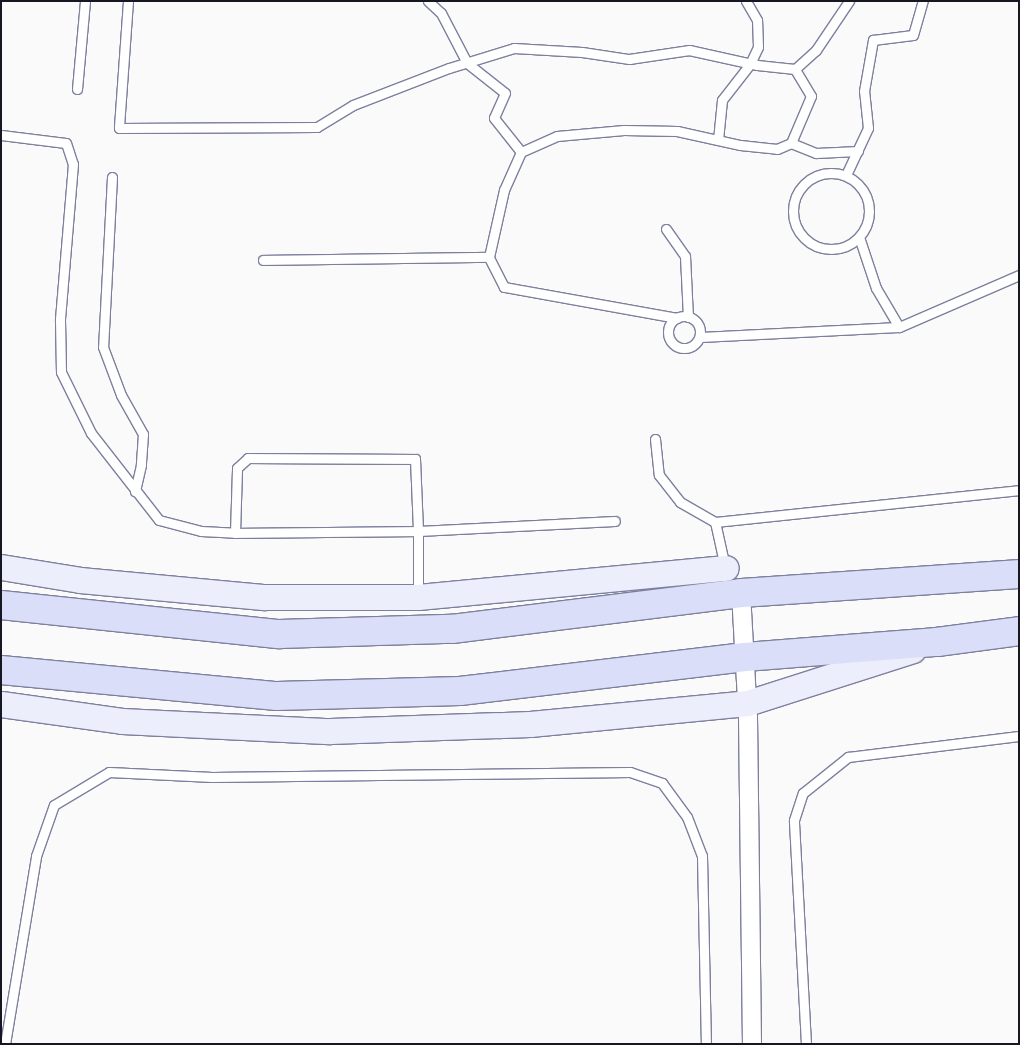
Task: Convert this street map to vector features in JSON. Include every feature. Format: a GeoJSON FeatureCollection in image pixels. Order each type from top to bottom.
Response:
{"type":"FeatureCollection","features":[{"type":"Feature","properties":{"kind":"main road"},"geometry":{"type":"LineString","coordinates":[[846,584],[907,571],[1019,556]]}},
{"type":"Feature","properties":{"kind":"main road"},"geometry":{"type":"LineString","coordinates":[[1,605],[279,634],[452,629],[730,583],[846,584],[1019,574]]}},
{"type":"Feature","properties":{"kind":"main road"},"geometry":{"type":"LineString","coordinates":[[1,670],[277,696],[460,691],[745,656],[937,642],[1019,631]]}},
{"type":"Feature","properties":{"kind":"main road"},"geometry":{"type":"LineString","coordinates":[[937,642],[1019,641]]}},
{"type":"Feature","properties":{"kind":"street"},"geometry":{"type":"LineString","coordinates":[[1,567],[80,580],[264,597],[418,597],[730,583],[745,656],[752,1044]]}},
{"type":"Feature","properties":{"kind":"street"},"geometry":{"type":"LineString","coordinates":[[1,704],[122,721],[330,731],[530,724],[747,702],[937,642]]}},
{"type":"Feature","properties":{"kind":"lane"},"geometry":{"type":"LineString","coordinates":[[77,89],[85,1]]}},
{"type":"Feature","properties":{"kind":"lane"},"geometry":{"type":"LineString","coordinates":[[128,1],[119,128],[317,127],[353,105],[467,63],[514,48],[582,52],[629,59],[689,50],[750,64],[795,69],[816,50],[849,1]]}},
{"type":"Feature","properties":{"kind":"lane"},"geometry":{"type":"LineString","coordinates":[[428,1],[441,13],[467,63],[505,93],[494,118],[520,152]]}},
{"type":"Feature","properties":{"kind":"lane"},"geometry":{"type":"LineString","coordinates":[[718,140],[722,100],[750,64],[758,47],[757,20],[746,1]]}},
{"type":"Feature","properties":{"kind":"lane"},"geometry":{"type":"LineString","coordinates":[[846,175],[868,128],[864,91],[873,40],[913,35],[923,1]]}},
{"type":"Feature","properties":{"kind":"lane"},"geometry":{"type":"LineString","coordinates":[[688,317],[677,318],[504,287],[489,258],[504,190],[520,152],[557,136],[624,130],[677,130],[718,140],[777,149],[791,143],[811,96],[795,69]]}},
{"type":"Feature","properties":{"kind":"lane"},"geometry":{"type":"LineString","coordinates":[[1,135],[66,143],[72,164],[60,320],[61,372],[91,433],[159,520],[201,531],[235,532],[418,531],[615,521]]}},
{"type":"Feature","properties":{"kind":"lane"},"geometry":{"type":"LineString","coordinates":[[791,143],[816,153],[858,151]]}},
{"type":"Feature","properties":{"kind":"lane"},"geometry":{"type":"LineString","coordinates":[[822,174],[846,175],[865,191],[869,203],[866,227],[859,237],[849,245],[824,248],[802,236],[796,225],[793,212],[801,188],[822,174]]}},
{"type":"Feature","properties":{"kind":"lane"},"geometry":{"type":"LineString","coordinates":[[112,177],[103,347],[120,395],[143,434],[141,465],[135,491]]}},
{"type":"Feature","properties":{"kind":"lane"},"geometry":{"type":"LineString","coordinates":[[666,229],[685,256],[688,317],[699,327],[700,337]]}},
{"type":"Feature","properties":{"kind":"lane"},"geometry":{"type":"LineString","coordinates":[[859,237],[876,288],[899,327]]}},
{"type":"Feature","properties":{"kind":"lane"},"geometry":{"type":"LineString","coordinates":[[263,260],[489,258]]}},
{"type":"Feature","properties":{"kind":"lane"},"geometry":{"type":"LineString","coordinates":[[677,318],[668,330],[674,344],[688,348],[700,337],[899,327],[1019,275]]}},
{"type":"Feature","properties":{"kind":"lane"},"geometry":{"type":"LineString","coordinates":[[655,439],[659,475],[680,502],[715,522],[1019,490]]}},
{"type":"Feature","properties":{"kind":"lane"},"geometry":{"type":"LineString","coordinates":[[235,532],[237,468],[248,458],[415,459],[418,597]]}},
{"type":"Feature","properties":{"kind":"lane"},"geometry":{"type":"LineString","coordinates":[[715,522],[730,583]]}},
{"type":"Feature","properties":{"kind":"lane"},"geometry":{"type":"LineString","coordinates":[[806,1044],[794,820],[803,793],[848,757],[1019,736]]}},
{"type":"Feature","properties":{"kind":"lane"},"geometry":{"type":"LineString","coordinates":[[5,1044],[36,856],[54,805],[109,772],[212,777],[630,772],[662,783],[687,817],[702,856],[706,1044]]}}]}
